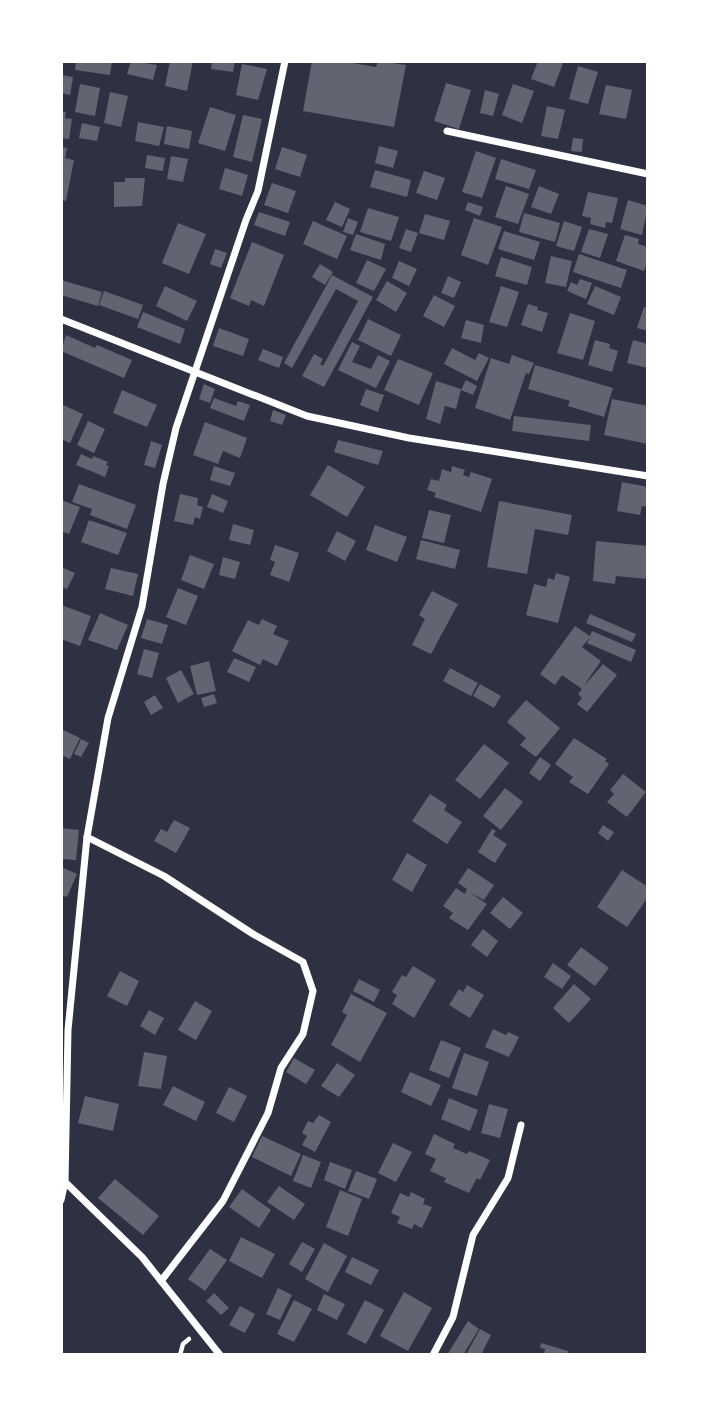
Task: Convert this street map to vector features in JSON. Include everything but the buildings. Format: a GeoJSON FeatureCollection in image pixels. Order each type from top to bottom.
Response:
{"type":"FeatureCollection","features":[{"type":"Feature","properties":{"kind":"street"},"geometry":{"type":"LineString","coordinates":[[61,1200],[68,1030],[87,837],[107,718],[142,607],[163,484],[176,428],[258,191],[285,61]]}},
{"type":"Feature","properties":{"kind":"street"},"geometry":{"type":"LineString","coordinates":[[447,131],[648,174]]}},
{"type":"Feature","properties":{"kind":"street"},"geometry":{"type":"LineString","coordinates":[[61,319],[307,416],[409,438],[648,476]]}},
{"type":"Feature","properties":{"kind":"street"},"geometry":{"type":"LineString","coordinates":[[87,837],[164,876],[253,934],[303,962],[313,991],[303,1034],[281,1068],[268,1113],[223,1201],[161,1281]]}},
{"type":"Feature","properties":{"kind":"street"},"geometry":{"type":"LineString","coordinates":[[433,1355],[453,1317],[473,1235],[508,1178],[521,1125]]}},
{"type":"Feature","properties":{"kind":"street"},"geometry":{"type":"LineString","coordinates":[[63,1181],[142,1257],[220,1355]]}}]}
